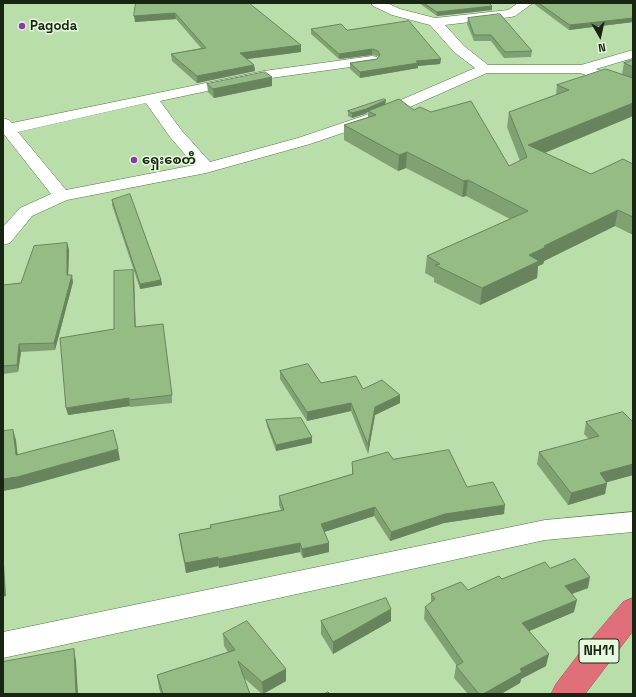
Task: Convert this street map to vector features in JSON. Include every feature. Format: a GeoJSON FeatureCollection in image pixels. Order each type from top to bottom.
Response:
{"type":"FeatureCollection","features":[{"type":"Feature","properties":{"kind":"highway","name":"NH11"},"geometry":{"type":"LineString","coordinates":[[567,694],[633,610]]}},
{"type":"Feature","properties":{"kind":"street"},"geometry":{"type":"LineString","coordinates":[[377,3],[396,12],[435,22],[511,14],[527,3]]}},
{"type":"Feature","properties":{"kind":"street"},"geometry":{"type":"LineString","coordinates":[[435,22],[459,50],[485,69]]}},
{"type":"Feature","properties":{"kind":"street"},"geometry":{"type":"LineString","coordinates":[[3,238],[26,212],[62,196],[206,168],[304,141],[372,118],[485,69],[582,69],[633,54]]}},
{"type":"Feature","properties":{"kind":"street"},"geometry":{"type":"LineString","coordinates":[[62,196],[6,126],[264,75],[372,60]]}},
{"type":"Feature","properties":{"kind":"street"},"geometry":{"type":"LineString","coordinates":[[582,69],[633,88]]}},
{"type":"Feature","properties":{"kind":"street"},"geometry":{"type":"LineString","coordinates":[[150,98],[176,134],[206,168]]}},
{"type":"Feature","properties":{"kind":"street"},"geometry":{"type":"LineString","coordinates":[[3,645],[545,530],[633,522]]}},
{"type":"Feature","properties":{"kind":"building"},"geometry":{"type":"Polygon","coordinates":[[[136,3],[249,3],[301,45],[240,53],[254,65],[197,76],[171,54],[206,48],[175,13],[134,16],[136,3]]]}},
{"type":"Feature","properties":{"kind":"building"},"geometry":{"type":"Polygon","coordinates":[[[424,3],[489,3],[492,6],[437,12],[424,3]]]}},
{"type":"Feature","properties":{"kind":"building"},"geometry":{"type":"Polygon","coordinates":[[[539,3],[633,3],[633,18],[570,25],[539,3]]]}},
{"type":"Feature","properties":{"kind":"building"},"geometry":{"type":"Polygon","coordinates":[[[500,14],[532,51],[505,52],[491,35],[474,35],[468,18],[500,14]]]}},
{"type":"Feature","properties":{"kind":"building"},"geometry":{"type":"Polygon","coordinates":[[[409,21],[441,59],[416,61],[418,63],[360,72],[350,63],[377,59],[380,55],[378,51],[372,49],[339,54],[311,29],[341,24],[347,30],[409,21]]]}},
{"type":"Feature","properties":{"kind":"building"},"geometry":{"type":"Polygon","coordinates":[[[633,60],[633,67],[624,63],[633,60]]]}},
{"type":"Feature","properties":{"kind":"building"},"geometry":{"type":"Polygon","coordinates":[[[606,69],[633,78],[633,103],[528,145],[591,174],[623,159],[633,164],[633,217],[618,210],[544,246],[546,247],[529,255],[539,261],[482,288],[435,265],[440,264],[427,256],[528,211],[468,180],[464,181],[407,152],[399,155],[344,125],[376,115],[368,111],[399,99],[414,110],[420,107],[431,112],[471,101],[509,166],[527,157],[509,112],[569,90],[557,85],[606,69]]]}},
{"type":"Feature","properties":{"kind":"building"},"geometry":{"type":"Polygon","coordinates":[[[265,72],[272,77],[213,89],[207,84],[265,72]]]}},
{"type":"Feature","properties":{"kind":"building"},"geometry":{"type":"Polygon","coordinates":[[[384,99],[386,100],[366,109],[352,113],[348,111],[384,99]]]}},
{"type":"Feature","properties":{"kind":"building"},"geometry":{"type":"Polygon","coordinates":[[[130,194],[161,280],[140,284],[112,200],[130,194]]]}},
{"type":"Feature","properties":{"kind":"building"},"geometry":{"type":"Polygon","coordinates":[[[67,243],[67,275],[72,275],[54,343],[19,344],[17,365],[3,366],[3,285],[21,283],[34,246],[67,243]]]}},
{"type":"Feature","properties":{"kind":"building"},"geometry":{"type":"Polygon","coordinates":[[[133,270],[135,327],[163,324],[172,395],[129,400],[129,398],[66,408],[60,338],[114,329],[114,271],[133,270]]]}},
{"type":"Feature","properties":{"kind":"building"},"geometry":{"type":"Polygon","coordinates":[[[308,364],[321,383],[356,376],[363,389],[382,380],[400,395],[375,407],[368,445],[351,403],[307,412],[280,371],[308,364]]]}},
{"type":"Feature","properties":{"kind":"building"},"geometry":{"type":"Polygon","coordinates":[[[623,412],[633,422],[633,464],[600,473],[607,483],[571,493],[539,452],[599,436],[586,422],[623,412]]]}},
{"type":"Feature","properties":{"kind":"building"},"geometry":{"type":"Polygon","coordinates":[[[301,418],[312,437],[276,445],[266,420],[301,418]]]}},
{"type":"Feature","properties":{"kind":"building"},"geometry":{"type":"Polygon","coordinates":[[[13,430],[16,455],[113,430],[118,449],[17,477],[3,479],[3,431],[13,430]]]}},
{"type":"Feature","properties":{"kind":"building"},"geometry":{"type":"Polygon","coordinates":[[[449,450],[467,487],[493,482],[505,505],[445,514],[391,532],[375,507],[321,524],[329,543],[302,549],[300,543],[218,559],[218,557],[185,563],[179,534],[211,528],[210,525],[284,510],[279,496],[353,474],[352,462],[388,452],[393,459],[449,450]]]}},
{"type":"Feature","properties":{"kind":"building"},"geometry":{"type":"Polygon","coordinates":[[[575,559],[590,577],[565,586],[577,600],[522,623],[549,654],[520,669],[522,672],[483,694],[479,694],[456,666],[463,662],[425,607],[435,599],[431,594],[461,582],[468,590],[499,576],[502,579],[545,562],[550,568],[575,559]]]}},
{"type":"Feature","properties":{"kind":"building"},"geometry":{"type":"Polygon","coordinates":[[[386,598],[391,609],[333,642],[321,621],[386,598]]]}},
{"type":"Feature","properties":{"kind":"building"},"geometry":{"type":"Polygon","coordinates":[[[247,621],[286,669],[262,682],[238,661],[250,694],[163,694],[157,675],[235,650],[223,634],[247,621]]]}},
{"type":"Feature","properties":{"kind":"building"},"geometry":{"type":"Polygon","coordinates":[[[74,649],[76,694],[3,694],[3,662],[74,649]]]}},
{"type":"Feature","properties":{"kind":"place","name":"Pagoda"},"geometry":{"type":"Point","coordinates":[22,26]}},
{"type":"Feature","properties":{"kind":"place","name":"ရှေးစေတီ"},"geometry":{"type":"Point","coordinates":[134,160]}}]}
